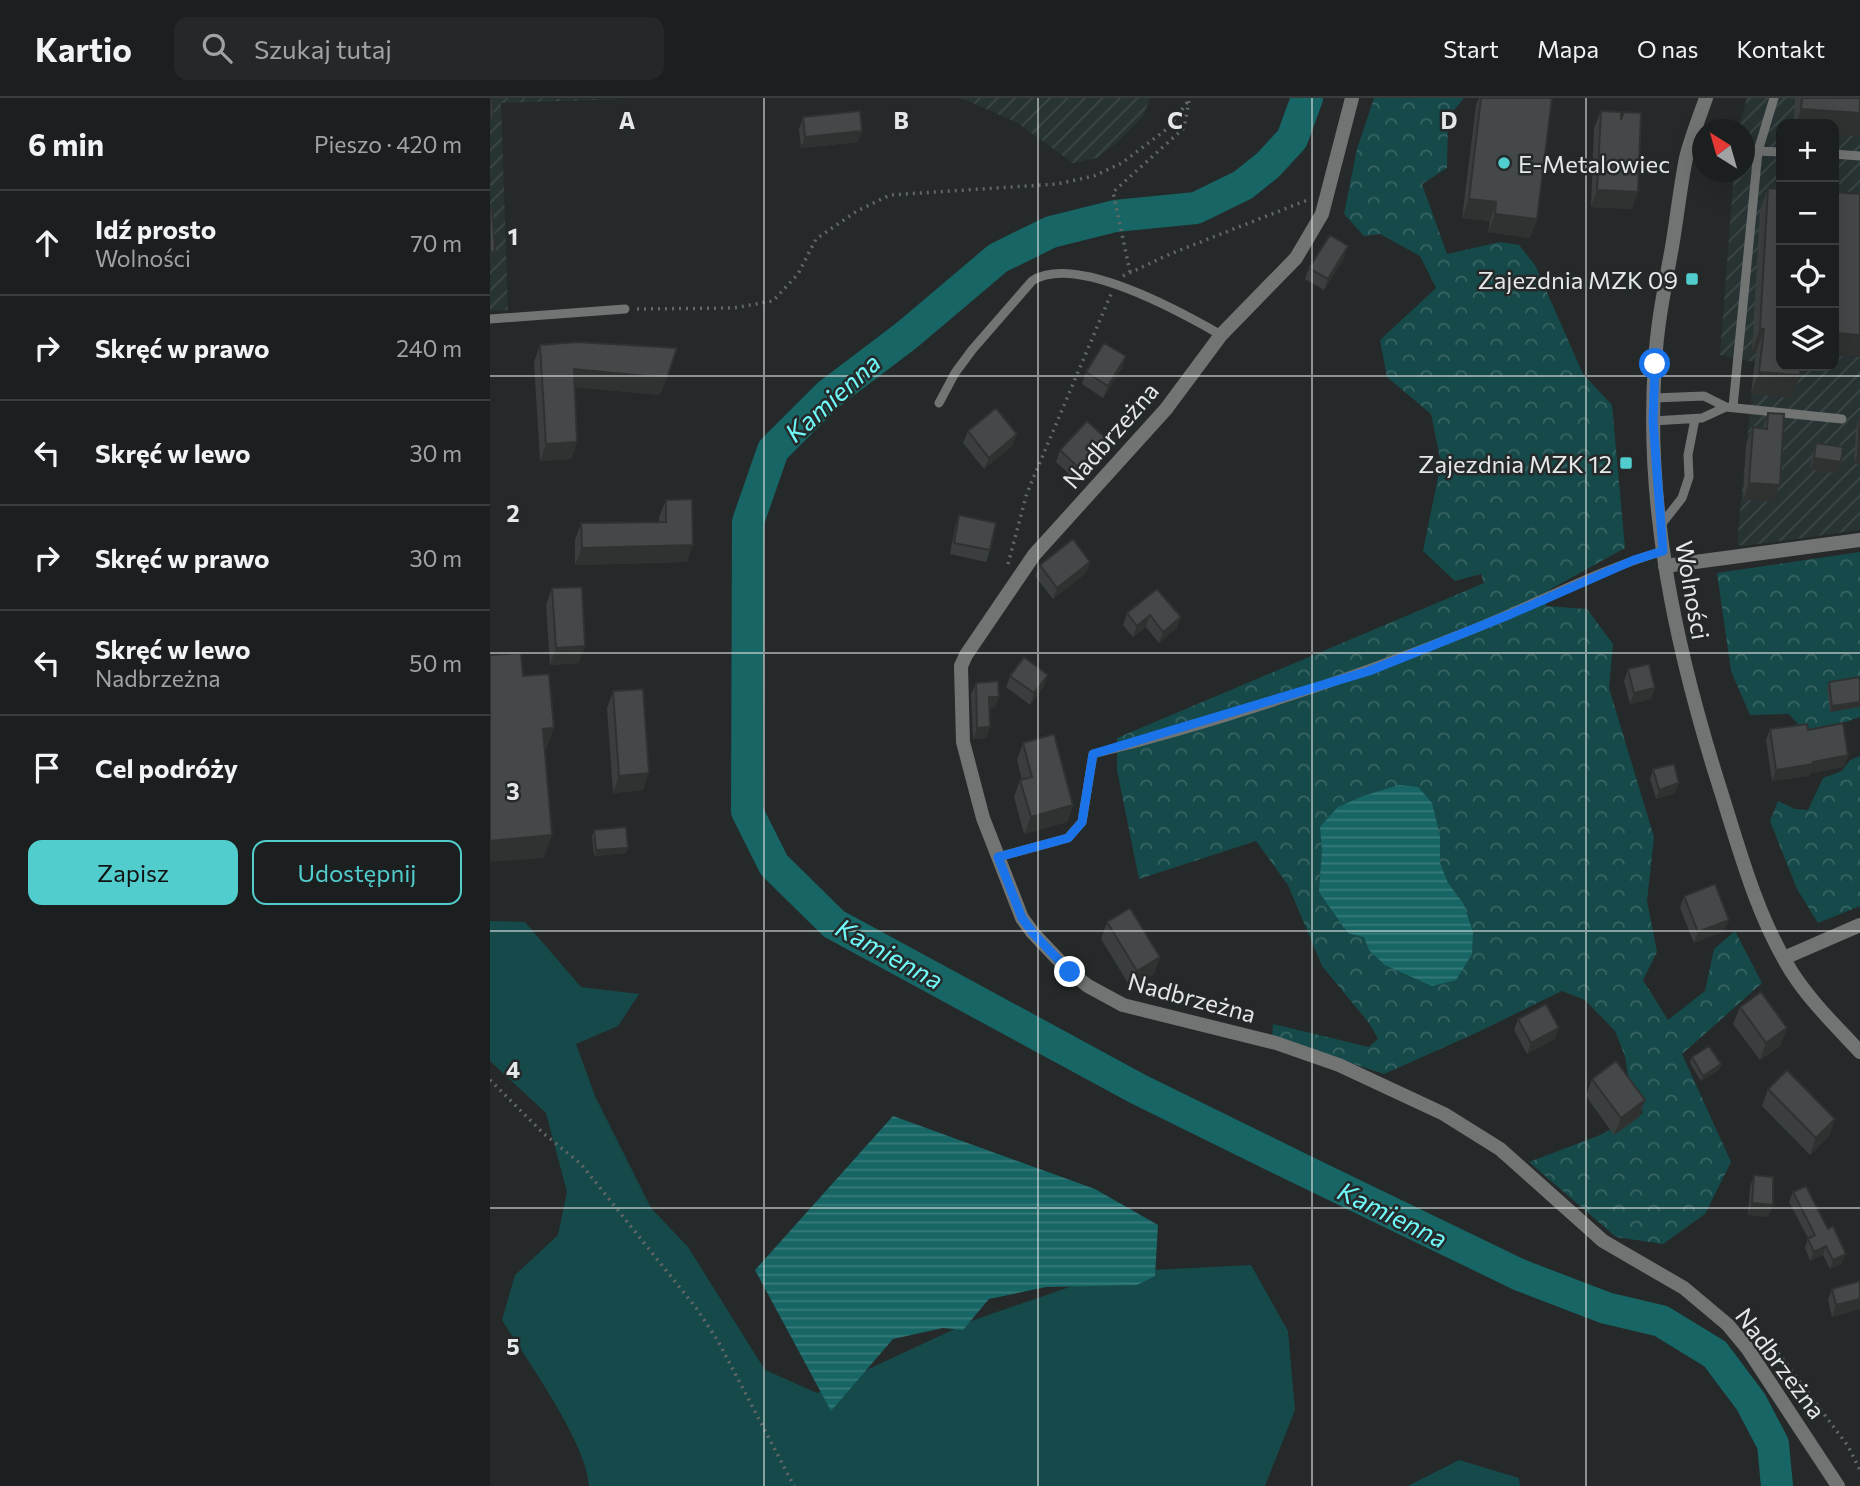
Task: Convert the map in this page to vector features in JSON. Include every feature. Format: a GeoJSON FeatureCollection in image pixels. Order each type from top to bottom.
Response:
{"type":"FeatureCollection","features":[{"type":"Feature","properties":{"kind":"street","name":"Nadbrzeżna"},"geometry":{"type":"LineString","coordinates":[[1352,98],[1326,203],[1313,231],[1286,270],[1221,335],[1166,409],[1034,555],[965,655],[961,666],[963,742],[972,784],[1014,900],[1033,933],[1070,972],[1106,997],[1123,1005],[1276,1043],[1339,1065],[1444,1114],[1500,1149],[1603,1241],[1684,1288],[1728,1325],[1747,1348],[1839,1486]]}},
{"type":"Feature","properties":{"kind":"street","name":"Wolności"},"geometry":{"type":"LineString","coordinates":[[1706,98],[1687,156],[1658,327],[1653,421],[1659,527],[1664,559],[1684,667],[1751,884],[1784,958],[1809,996],[1860,1052]]}},
{"type":"Feature","properties":{"kind":"street"},"geometry":{"type":"LineString","coordinates":[[1664,559],[1860,540]]}},
{"type":"Feature","properties":{"kind":"street"},"geometry":{"type":"LineString","coordinates":[[1784,958],[1860,925]]}},
{"type":"Feature","properties":{"kind":"lane"},"geometry":{"type":"LineString","coordinates":[[1729,407],[1758,151],[1774,98]]}},
{"type":"Feature","properties":{"kind":"lane"},"geometry":{"type":"LineString","coordinates":[[1758,151],[1776,152]]}},
{"type":"Feature","properties":{"kind":"lane"},"geometry":{"type":"LineString","coordinates":[[1839,154],[1860,156]]}},
{"type":"Feature","properties":{"kind":"lane"},"geometry":{"type":"LineString","coordinates":[[939,402],[955,373],[972,351],[1031,281],[1040,276],[1082,276],[1117,284],[1190,316],[1221,335]]}},
{"type":"Feature","properties":{"kind":"lane"},"geometry":{"type":"LineString","coordinates":[[490,319],[625,309]]}},
{"type":"Feature","properties":{"kind":"lane"},"geometry":{"type":"LineString","coordinates":[[1654,398],[1704,396],[1729,407],[1842,419]]}},
{"type":"Feature","properties":{"kind":"lane"},"geometry":{"type":"LineString","coordinates":[[1653,421],[1702,418],[1729,407]]}},
{"type":"Feature","properties":{"kind":"lane"},"geometry":{"type":"LineString","coordinates":[[1659,527],[1682,498],[1689,477],[1688,455],[1695,419]]}},
{"type":"Feature","properties":{"kind":"lane"},"geometry":{"type":"LineString","coordinates":[[998,857],[1068,838],[1082,822],[1093,754],[1369,671],[1511,614],[1634,560],[1664,559]]}},
{"type":"Feature","properties":{"kind":"path"},"geometry":{"type":"LineString","coordinates":[[1130,272],[1113,192],[1184,128],[1189,99]]}},
{"type":"Feature","properties":{"kind":"path"},"geometry":{"type":"LineString","coordinates":[[625,309],[733,307],[773,301],[798,274],[816,239],[856,211],[890,195],[1057,184],[1094,176],[1122,163],[1168,128],[1189,99]]}},
{"type":"Feature","properties":{"kind":"path"},"geometry":{"type":"LineString","coordinates":[[1008,566],[1027,493],[1103,310],[1117,284],[1130,272],[1312,199]]}},
{"type":"Feature","properties":{"kind":"path"},"geometry":{"type":"LineString","coordinates":[[490,1080],[543,1133],[581,1164],[697,1309],[718,1341],[794,1486]]}},
{"type":"Feature","properties":{"kind":"path"},"geometry":{"type":"LineString","coordinates":[[1731,1306],[1775,1349],[1848,1446],[1860,1470]]}},
{"type":"Feature","properties":{"kind":"shaded area"},"geometry":{"type":"Polygon","coordinates":[[[490,98],[625,99],[501,103],[508,310],[490,311],[490,98]]]}},
{"type":"Feature","properties":{"kind":"shaded area"},"geometry":{"type":"Polygon","coordinates":[[[961,98],[1150,98],[1144,115],[1121,139],[1097,158],[1073,163],[1016,122],[961,98]]]}},
{"type":"Feature","properties":{"kind":"shaded area"},"geometry":{"type":"Polygon","coordinates":[[[1747,98],[1860,98],[1860,530],[1738,545],[1755,362],[1720,355],[1733,182],[1755,182],[1755,119],[1741,119],[1747,98]]]}},
{"type":"Feature","properties":{"kind":"shaded area"},"geometry":{"type":"Polygon","coordinates":[[[1399,785],[1418,787],[1432,803],[1440,836],[1440,863],[1448,883],[1463,903],[1473,932],[1472,954],[1456,980],[1432,986],[1385,965],[1369,950],[1364,937],[1348,933],[1319,892],[1322,849],[1320,827],[1338,807],[1399,785]]]}},
{"type":"Feature","properties":{"kind":"shaded area"},"geometry":{"type":"Polygon","coordinates":[[[893,1116],[1095,1189],[1158,1225],[1155,1276],[1137,1285],[1046,1287],[989,1299],[963,1330],[943,1328],[893,1339],[831,1411],[755,1270],[893,1116]]]}},
{"type":"Feature","properties":{"kind":"green space"},"geometry":{"type":"Polygon","coordinates":[[[1374,98],[1464,98],[1448,117],[1447,168],[1422,184],[1447,254],[1500,242],[1519,245],[1535,265],[1583,374],[1612,405],[1625,548],[1549,590],[1546,606],[1587,609],[1613,644],[1609,688],[1654,837],[1647,901],[1657,952],[1643,980],[1668,1020],[1705,991],[1714,949],[1735,931],[1762,983],[1682,1054],[1731,1162],[1705,1214],[1663,1244],[1616,1237],[1529,1162],[1600,1135],[1643,1113],[1630,1089],[1625,1056],[1615,1031],[1585,1000],[1562,991],[1384,1074],[1272,1037],[1273,1024],[1369,1047],[1378,1039],[1369,1023],[1322,966],[1288,885],[1256,841],[1139,879],[1117,770],[1117,738],[1484,583],[1481,574],[1455,581],[1423,551],[1441,463],[1431,414],[1387,377],[1380,340],[1436,288],[1420,256],[1380,234],[1364,236],[1344,214],[1357,149],[1374,98]]]}},
{"type":"Feature","properties":{"kind":"green space"},"geometry":{"type":"Polygon","coordinates":[[[1860,552],[1860,717],[1828,728],[1810,738],[1789,714],[1750,715],[1731,671],[1717,573],[1860,552]]]}},
{"type":"Feature","properties":{"kind":"green space"},"geometry":{"type":"Polygon","coordinates":[[[1860,756],[1860,906],[1818,923],[1797,889],[1770,821],[1778,801],[1795,809],[1808,810],[1823,778],[1842,771],[1850,760],[1860,756]]]}},
{"type":"Feature","properties":{"kind":"green space"},"geometry":{"type":"Polygon","coordinates":[[[490,921],[525,922],[581,987],[639,994],[618,1026],[576,1044],[595,1096],[651,1208],[688,1247],[765,1370],[817,1393],[974,1320],[1113,1272],[1251,1265],[1288,1331],[1295,1410],[1265,1486],[589,1486],[586,1468],[567,1425],[502,1320],[515,1275],[558,1235],[567,1192],[546,1113],[490,1061],[490,921]]]}},
{"type":"Feature","properties":{"kind":"green space"},"geometry":{"type":"Polygon","coordinates":[[[1459,1460],[1519,1478],[1520,1486],[1408,1486],[1459,1460]]]}},
{"type":"Feature","properties":{"kind":"building"},"geometry":{"type":"Polygon","coordinates":[[[490,98],[493,117],[490,118],[490,98]]]}},
{"type":"Feature","properties":{"kind":"building","name":"E-Metalowiec"},"geometry":{"type":"Polygon","coordinates":[[[1481,98],[1552,98],[1537,219],[1495,214],[1496,202],[1469,199],[1481,98]]]}},
{"type":"Feature","properties":{"kind":"building"},"geometry":{"type":"Polygon","coordinates":[[[1802,98],[1860,98],[1860,113],[1801,109],[1802,98]]]}},
{"type":"Feature","properties":{"kind":"building"},"geometry":{"type":"Polygon","coordinates":[[[860,111],[862,131],[805,137],[803,117],[860,111]]]}},
{"type":"Feature","properties":{"kind":"building"},"geometry":{"type":"Polygon","coordinates":[[[1601,111],[1621,112],[1621,120],[1624,112],[1641,113],[1638,192],[1597,190],[1601,111]]]}},
{"type":"Feature","properties":{"kind":"building"},"geometry":{"type":"Polygon","coordinates":[[[1768,188],[1776,189],[1776,371],[1800,371],[1800,375],[1759,372],[1764,329],[1760,329],[1768,188]]]}},
{"type":"Feature","properties":{"kind":"building"},"geometry":{"type":"Polygon","coordinates":[[[1839,192],[1860,194],[1860,335],[1839,333],[1839,192]]]}},
{"type":"Feature","properties":{"kind":"building"},"geometry":{"type":"Polygon","coordinates":[[[490,209],[495,251],[490,252],[490,209]]]}},
{"type":"Feature","properties":{"kind":"building"},"geometry":{"type":"Polygon","coordinates":[[[1330,235],[1348,246],[1328,279],[1309,268],[1330,235]]]}},
{"type":"Feature","properties":{"kind":"building"},"geometry":{"type":"Polygon","coordinates":[[[577,342],[677,348],[667,378],[574,369],[577,442],[546,444],[540,345],[577,342]]]}},
{"type":"Feature","properties":{"kind":"building"},"geometry":{"type":"Polygon","coordinates":[[[1104,343],[1126,356],[1108,386],[1086,372],[1104,343]]]}},
{"type":"Feature","properties":{"kind":"building"},"geometry":{"type":"Polygon","coordinates":[[[996,408],[1017,434],[989,458],[968,431],[996,408]]]}},
{"type":"Feature","properties":{"kind":"building"},"geometry":{"type":"Polygon","coordinates":[[[1768,413],[1784,414],[1780,485],[1749,483],[1753,427],[1767,429],[1768,413]]]}},
{"type":"Feature","properties":{"kind":"building"},"geometry":{"type":"Polygon","coordinates":[[[1860,416],[1860,453],[1858,453],[1860,416]]]}},
{"type":"Feature","properties":{"kind":"building"},"geometry":{"type":"Polygon","coordinates":[[[1087,421],[1109,441],[1082,471],[1060,450],[1087,421]]]}},
{"type":"Feature","properties":{"kind":"building"},"geometry":{"type":"Polygon","coordinates":[[[1816,443],[1843,447],[1841,462],[1814,458],[1816,443]]]}},
{"type":"Feature","properties":{"kind":"building"},"geometry":{"type":"Polygon","coordinates":[[[692,499],[693,545],[582,548],[581,523],[666,522],[666,500],[692,499]]]}},
{"type":"Feature","properties":{"kind":"building"},"geometry":{"type":"Polygon","coordinates":[[[959,515],[996,523],[990,550],[954,543],[959,515]]]}},
{"type":"Feature","properties":{"kind":"building"},"geometry":{"type":"Polygon","coordinates":[[[1073,539],[1090,562],[1057,588],[1040,565],[1073,539]]]}},
{"type":"Feature","properties":{"kind":"building"},"geometry":{"type":"Polygon","coordinates":[[[582,587],[585,646],[556,648],[552,588],[582,587]]]}},
{"type":"Feature","properties":{"kind":"building"},"geometry":{"type":"Polygon","coordinates":[[[1157,589],[1181,617],[1163,632],[1150,615],[1137,626],[1127,613],[1157,589]]]}},
{"type":"Feature","properties":{"kind":"building"},"geometry":{"type":"Polygon","coordinates":[[[521,653],[523,676],[549,674],[554,728],[543,729],[552,835],[490,841],[490,655],[521,653]]]}},
{"type":"Feature","properties":{"kind":"building"},"geometry":{"type":"Polygon","coordinates":[[[1024,657],[1048,675],[1034,693],[1010,676],[1024,657]]]}},
{"type":"Feature","properties":{"kind":"building"},"geometry":{"type":"Polygon","coordinates":[[[1649,664],[1655,688],[1634,693],[1628,669],[1649,664]]]}},
{"type":"Feature","properties":{"kind":"building"},"geometry":{"type":"Polygon","coordinates":[[[1860,677],[1860,702],[1832,706],[1829,682],[1860,677]]]}},
{"type":"Feature","properties":{"kind":"building"},"geometry":{"type":"Polygon","coordinates":[[[998,681],[999,697],[989,697],[990,727],[977,728],[976,683],[998,681]]]}},
{"type":"Feature","properties":{"kind":"building"},"geometry":{"type":"Polygon","coordinates":[[[643,689],[649,773],[619,776],[613,691],[643,689]]]}},
{"type":"Feature","properties":{"kind":"building"},"geometry":{"type":"Polygon","coordinates":[[[1843,723],[1848,755],[1776,770],[1770,729],[1807,724],[1808,730],[1843,723]]]}},
{"type":"Feature","properties":{"kind":"building"},"geometry":{"type":"Polygon","coordinates":[[[1054,734],[1073,805],[1031,817],[1020,780],[1032,777],[1023,743],[1054,734]]]}},
{"type":"Feature","properties":{"kind":"building"},"geometry":{"type":"Polygon","coordinates":[[[1674,764],[1679,783],[1659,790],[1653,769],[1674,764]]]}},
{"type":"Feature","properties":{"kind":"building"},"geometry":{"type":"Polygon","coordinates":[[[626,827],[628,848],[596,850],[594,830],[626,827]]]}},
{"type":"Feature","properties":{"kind":"building"},"geometry":{"type":"Polygon","coordinates":[[[1715,884],[1729,920],[1698,932],[1684,896],[1715,884]]]}},
{"type":"Feature","properties":{"kind":"building"},"geometry":{"type":"Polygon","coordinates":[[[1130,908],[1160,957],[1137,971],[1107,922],[1130,908]]]}},
{"type":"Feature","properties":{"kind":"building"},"geometry":{"type":"Polygon","coordinates":[[[1761,992],[1787,1028],[1766,1043],[1740,1007],[1761,992]]]}},
{"type":"Feature","properties":{"kind":"building"},"geometry":{"type":"Polygon","coordinates":[[[1546,1004],[1559,1028],[1531,1043],[1518,1019],[1546,1004]]]}},
{"type":"Feature","properties":{"kind":"building"},"geometry":{"type":"Polygon","coordinates":[[[1709,1046],[1721,1064],[1703,1076],[1692,1057],[1709,1046]]]}},
{"type":"Feature","properties":{"kind":"building"},"geometry":{"type":"Polygon","coordinates":[[[1616,1061],[1645,1100],[1621,1118],[1592,1079],[1616,1061]]]}},
{"type":"Feature","properties":{"kind":"building"},"geometry":{"type":"Polygon","coordinates":[[[1787,1070],[1835,1119],[1816,1138],[1768,1089],[1787,1070]]]}},
{"type":"Feature","properties":{"kind":"building"},"geometry":{"type":"Polygon","coordinates":[[[1754,1175],[1773,1177],[1773,1205],[1752,1203],[1754,1175]]]}},
{"type":"Feature","properties":{"kind":"building"},"geometry":{"type":"Polygon","coordinates":[[[1806,1186],[1828,1229],[1833,1226],[1846,1254],[1833,1260],[1826,1246],[1814,1252],[1808,1239],[1815,1235],[1793,1192],[1806,1186]]]}},
{"type":"Feature","properties":{"kind":"building"},"geometry":{"type":"Polygon","coordinates":[[[1860,1281],[1860,1299],[1836,1305],[1832,1289],[1860,1281]]]}},
{"type":"Feature","properties":{"kind":"waterway","name":"Kamienna"},"geometry":{"type":"LineString","coordinates":[[1307,98],[1292,139],[1268,165],[1243,185],[1196,208],[1115,216],[1051,232],[998,258],[907,335],[828,395],[773,450],[748,522],[747,811],[774,865],[834,924],[1138,1089],[1307,1172],[1520,1275],[1606,1308],[1661,1321],[1715,1354],[1751,1402],[1773,1444],[1777,1486]]}},
{"type":"Feature","properties":{"kind":"place","name":"E-Metalowiec"},"geometry":{"type":"Point","coordinates":[1504,163]}},
{"type":"Feature","properties":{"kind":"place","name":"Zajezdnia MZK 09"},"geometry":{"type":"Point","coordinates":[1692,279]}},
{"type":"Feature","properties":{"kind":"place","name":"Zajezdnia MZK 12"},"geometry":{"type":"Point","coordinates":[1626,463]}},
{"type":"Feature","properties":{"kind":"route"},"geometry":{"type":"LineString","coordinates":[[1070,972],[1022,918],[998,857],[1068,838],[1082,822],[1093,754],[1369,671],[1511,614],[1634,560],[1663,551],[1659,527],[1653,421],[1655,364]]}}]}
